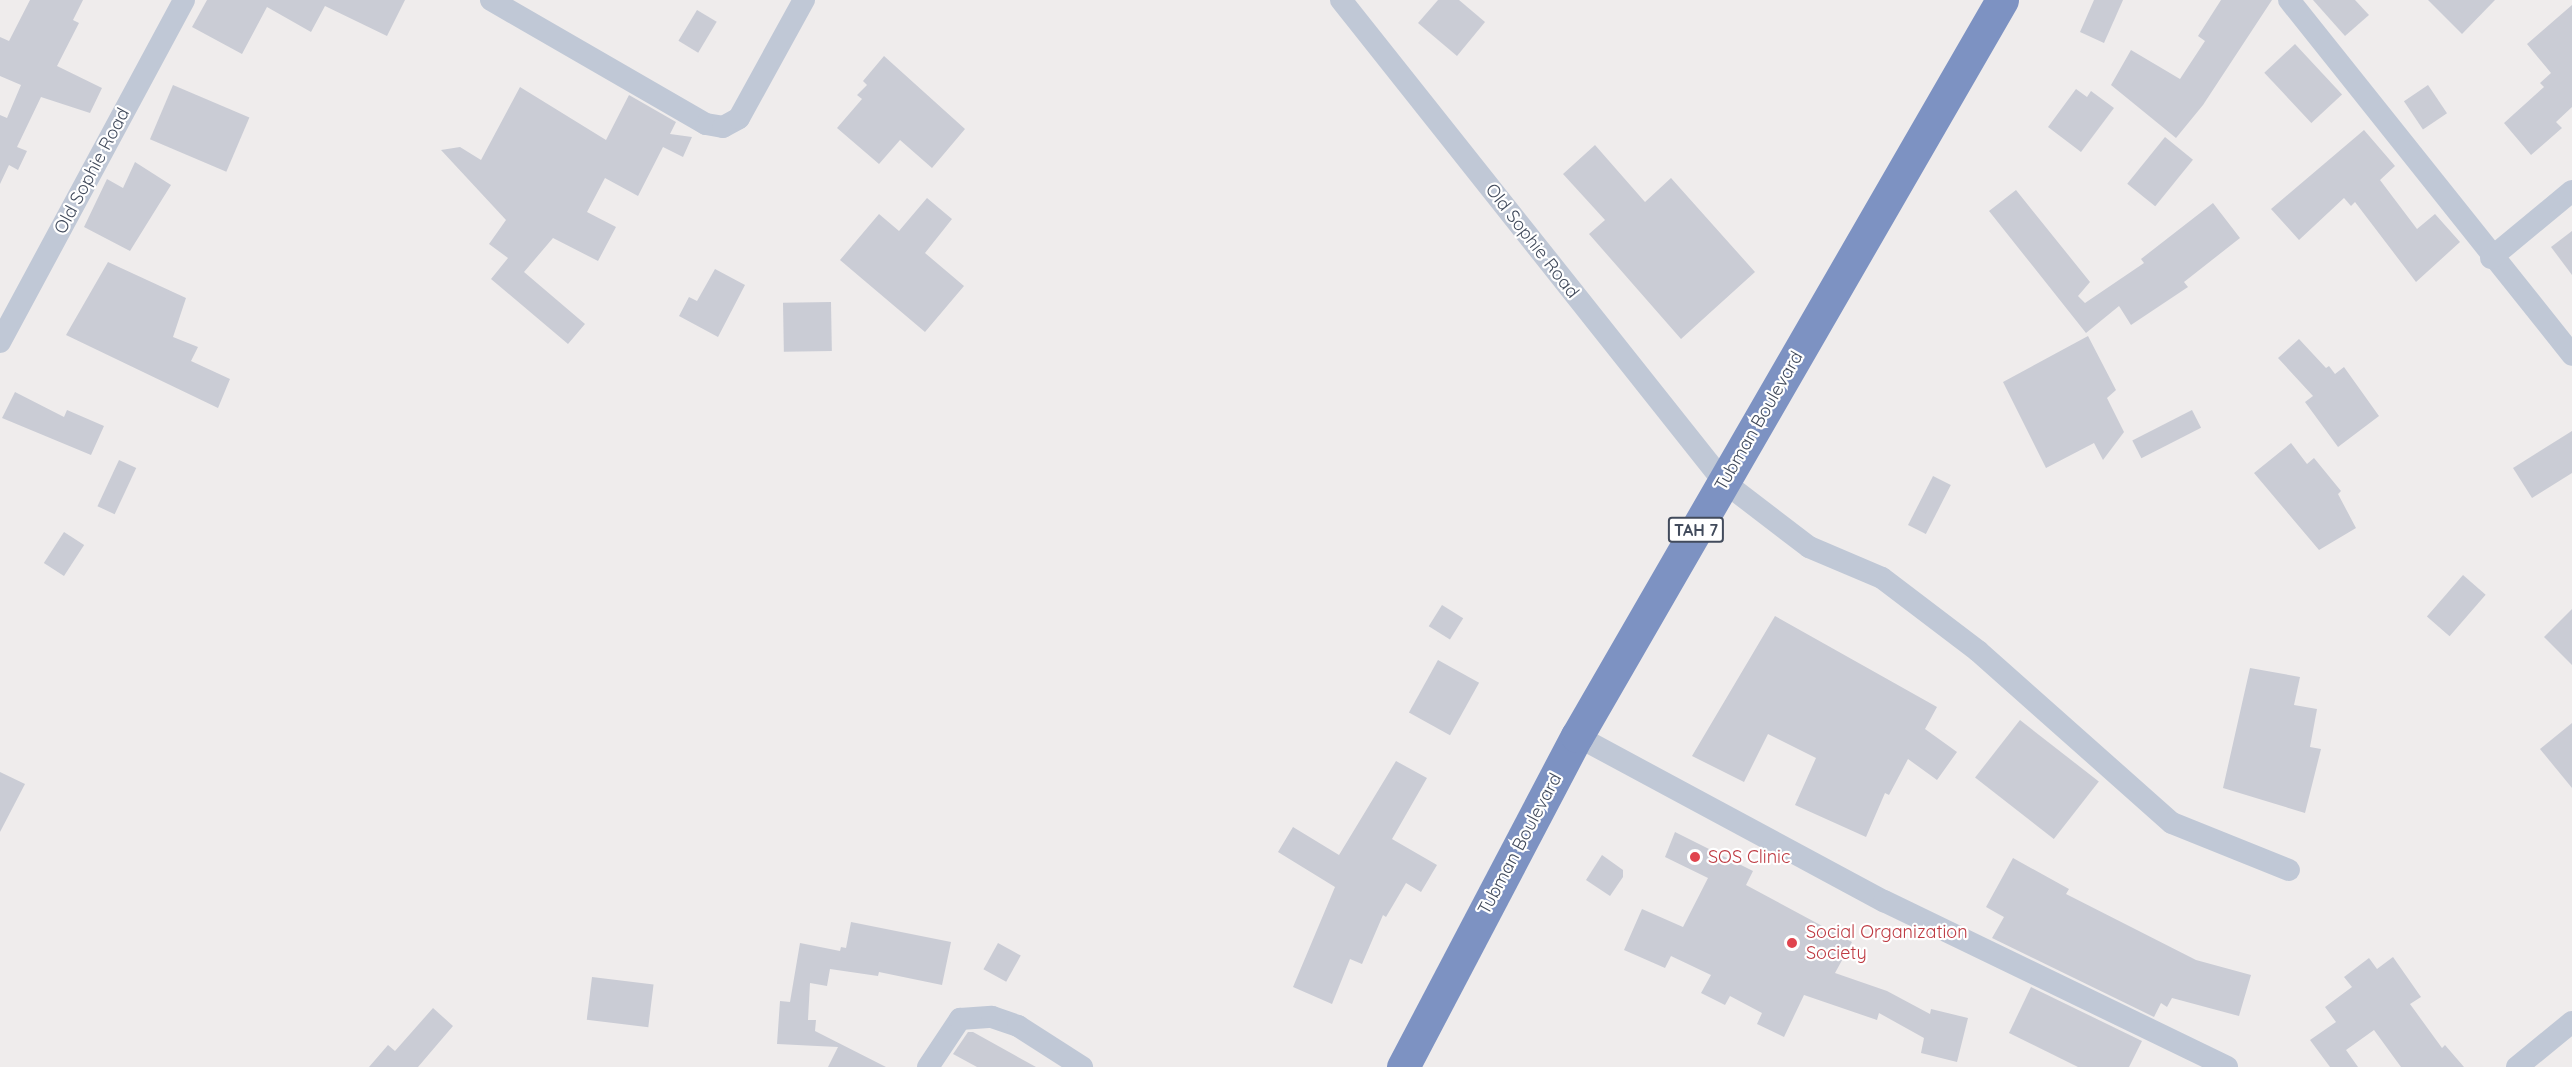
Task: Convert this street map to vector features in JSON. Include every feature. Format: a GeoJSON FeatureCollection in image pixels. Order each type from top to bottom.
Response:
{"type":"FeatureCollection","features":[{"type":"Feature","properties":{"kind":"highway","name":"Tubman Boulevard"},"geometry":{"type":"LineString","coordinates":[[1403,1067],[1577,736],[2002,0]]}},
{"type":"Feature","properties":{"kind":"street","name":"Old Sophie Road"},"geometry":{"type":"LineString","coordinates":[[0,342],[184,0]]}},
{"type":"Feature","properties":{"kind":"street"},"geometry":{"type":"LineString","coordinates":[[491,0],[706,124],[723,127],[739,117],[804,0]]}},
{"type":"Feature","properties":{"kind":"street","name":"Old Sophie Road"},"geometry":{"type":"LineString","coordinates":[[1341,0],[1724,482],[1809,547],[1882,579],[1978,651],[2172,823],[2289,870]]}},
{"type":"Feature","properties":{"kind":"street"},"geometry":{"type":"LineString","coordinates":[[2289,0],[2492,258],[2572,355]]}},
{"type":"Feature","properties":{"kind":"street"},"geometry":{"type":"LineString","coordinates":[[2492,258],[2572,191]]}},
{"type":"Feature","properties":{"kind":"street"},"geometry":{"type":"LineString","coordinates":[[1577,736],[1884,901],[2228,1067]]}},
{"type":"Feature","properties":{"kind":"street"},"geometry":{"type":"LineString","coordinates":[[928,1067],[960,1019],[992,1017],[1018,1026],[1082,1067]]}},
{"type":"Feature","properties":{"kind":"street"},"geometry":{"type":"LineString","coordinates":[[2517,1067],[2572,1022]]}},
{"type":"Feature","properties":{"kind":"building"},"geometry":{"type":"Polygon","coordinates":[[[30,0],[83,0],[73,20],[79,23],[57,66],[102,88],[90,113],[41,97],[17,147],[27,151],[18,170],[9,165],[0,184],[0,115],[7,118],[21,85],[0,76],[0,37],[9,41],[30,0]]]}},
{"type":"Feature","properties":{"kind":"building"},"geometry":{"type":"Polygon","coordinates":[[[207,0],[405,0],[387,36],[325,6],[311,32],[267,7],[242,54],[192,27],[207,0]]]}},
{"type":"Feature","properties":{"kind":"building"},"geometry":{"type":"Polygon","coordinates":[[[1438,0],[1459,0],[1485,22],[1457,56],[1418,23],[1438,0]]]}},
{"type":"Feature","properties":{"kind":"building"},"geometry":{"type":"Polygon","coordinates":[[[2094,0],[2123,0],[2104,43],[2080,32],[2094,0]]]}},
{"type":"Feature","properties":{"kind":"building"},"geometry":{"type":"Polygon","coordinates":[[[2221,0],[2272,0],[2203,105],[2176,138],[2111,85],[2131,50],[2180,79],[2205,41],[2198,36],[2221,0]]]}},
{"type":"Feature","properties":{"kind":"building"},"geometry":{"type":"Polygon","coordinates":[[[2313,0],[2355,0],[2369,15],[2345,36],[2313,0]]]}},
{"type":"Feature","properties":{"kind":"building"},"geometry":{"type":"Polygon","coordinates":[[[2428,0],[2495,0],[2462,34],[2428,0]]]}},
{"type":"Feature","properties":{"kind":"building"},"geometry":{"type":"Polygon","coordinates":[[[2572,5],[2572,107],[2556,122],[2562,128],[2531,155],[2504,123],[2544,87],[2540,83],[2551,73],[2527,44],[2572,5]]]}},
{"type":"Feature","properties":{"kind":"building"},"geometry":{"type":"Polygon","coordinates":[[[697,10],[717,22],[698,53],[678,41],[697,10]]]}},
{"type":"Feature","properties":{"kind":"building"},"geometry":{"type":"Polygon","coordinates":[[[2295,44],[2342,94],[2311,123],[2264,73],[2295,44]]]}},
{"type":"Feature","properties":{"kind":"building"},"geometry":{"type":"Polygon","coordinates":[[[884,56],[965,129],[932,168],[900,140],[879,164],[837,128],[862,99],[857,95],[867,85],[863,81],[884,56]]]}},
{"type":"Feature","properties":{"kind":"building"},"geometry":{"type":"Polygon","coordinates":[[[173,85],[249,117],[226,172],[150,139],[173,85]]]}},
{"type":"Feature","properties":{"kind":"building"},"geometry":{"type":"Polygon","coordinates":[[[2428,85],[2447,113],[2423,129],[2404,101],[2428,85]]]}},
{"type":"Feature","properties":{"kind":"building"},"geometry":{"type":"Polygon","coordinates":[[[520,87],[606,140],[629,95],[676,122],[670,134],[692,137],[683,157],[663,147],[638,196],[605,178],[587,212],[616,227],[598,261],[553,238],[524,272],[585,324],[568,344],[491,279],[508,258],[489,244],[506,220],[441,150],[460,147],[481,160],[520,87]]]}},
{"type":"Feature","properties":{"kind":"building"},"geometry":{"type":"Polygon","coordinates":[[[2076,89],[2087,97],[2091,91],[2114,108],[2081,152],[2048,127],[2076,89]]]}},
{"type":"Feature","properties":{"kind":"building"},"geometry":{"type":"Polygon","coordinates":[[[2364,130],[2395,166],[2380,180],[2417,229],[2435,214],[2460,242],[2416,282],[2355,202],[2351,206],[2344,198],[2299,240],[2271,209],[2364,130]]]}},
{"type":"Feature","properties":{"kind":"building"},"geometry":{"type":"Polygon","coordinates":[[[2165,137],[2193,160],[2155,206],[2127,184],[2165,137]]]}},
{"type":"Feature","properties":{"kind":"building"},"geometry":{"type":"Polygon","coordinates":[[[1595,145],[1645,202],[1671,178],[1755,272],[1681,339],[1589,234],[1605,220],[1563,174],[1595,145]]]}},
{"type":"Feature","properties":{"kind":"building"},"geometry":{"type":"Polygon","coordinates":[[[135,162],[171,185],[130,251],[84,227],[107,179],[123,188],[135,162]]]}},
{"type":"Feature","properties":{"kind":"building"},"geometry":{"type":"Polygon","coordinates":[[[2016,190],[2090,282],[2078,296],[2085,303],[2144,263],[2141,259],[2213,203],[2240,238],[2184,282],[2188,287],[2131,325],[2119,306],[2086,333],[1989,211],[2016,190]]]}},
{"type":"Feature","properties":{"kind":"building"},"geometry":{"type":"Polygon","coordinates":[[[927,198],[952,219],[925,253],[964,286],[925,332],[840,260],[879,214],[899,231],[927,198]]]}},
{"type":"Feature","properties":{"kind":"building"},"geometry":{"type":"Polygon","coordinates":[[[2572,231],[2572,275],[2551,247],[2572,231]]]}},
{"type":"Feature","properties":{"kind":"building"},"geometry":{"type":"Polygon","coordinates":[[[108,262],[186,298],[173,337],[198,347],[191,361],[230,379],[218,408],[66,335],[108,262]]]}},
{"type":"Feature","properties":{"kind":"building"},"geometry":{"type":"Polygon","coordinates":[[[715,269],[745,285],[718,337],[679,316],[689,297],[697,301],[715,269]]]}},
{"type":"Feature","properties":{"kind":"building"},"geometry":{"type":"Polygon","coordinates":[[[831,302],[832,351],[784,352],[783,303],[831,302]]]}},
{"type":"Feature","properties":{"kind":"building"},"geometry":{"type":"Polygon","coordinates":[[[2088,336],[2116,390],[2107,398],[2124,432],[2103,460],[2094,443],[2046,468],[2003,382],[2088,336]]]}},
{"type":"Feature","properties":{"kind":"building"},"geometry":{"type":"Polygon","coordinates":[[[2299,339],[2326,368],[2329,366],[2335,374],[2344,367],[2379,416],[2338,447],[2305,402],[2313,396],[2278,358],[2299,339]]]}},
{"type":"Feature","properties":{"kind":"building"},"geometry":{"type":"Polygon","coordinates":[[[15,392],[64,417],[67,410],[104,426],[91,455],[2,418],[15,392]]]}},
{"type":"Feature","properties":{"kind":"building"},"geometry":{"type":"Polygon","coordinates":[[[2192,410],[2201,428],[2141,458],[2132,440],[2192,410]]]}},
{"type":"Feature","properties":{"kind":"building"},"geometry":{"type":"Polygon","coordinates":[[[2572,431],[2572,473],[2532,498],[2513,468],[2572,431]]]}},
{"type":"Feature","properties":{"kind":"building"},"geometry":{"type":"Polygon","coordinates":[[[2291,443],[2307,464],[2314,458],[2341,491],[2338,494],[2356,528],[2319,550],[2254,473],[2291,443]]]}},
{"type":"Feature","properties":{"kind":"building"},"geometry":{"type":"Polygon","coordinates":[[[119,460],[136,468],[115,514],[97,506],[119,460]]]}},
{"type":"Feature","properties":{"kind":"building"},"geometry":{"type":"Polygon","coordinates":[[[1933,476],[1951,485],[1926,534],[1908,525],[1933,476]]]}},
{"type":"Feature","properties":{"kind":"building"},"geometry":{"type":"Polygon","coordinates":[[[64,532],[84,545],[64,576],[44,563],[64,532]]]}},
{"type":"Feature","properties":{"kind":"building"},"geometry":{"type":"Polygon","coordinates":[[[2463,575],[2486,595],[2450,636],[2427,617],[2463,575]]]}},
{"type":"Feature","properties":{"kind":"building"},"geometry":{"type":"Polygon","coordinates":[[[1442,605],[1463,618],[1450,639],[1429,626],[1442,605]]]}},
{"type":"Feature","properties":{"kind":"building"},"geometry":{"type":"Polygon","coordinates":[[[2572,609],[2572,665],[2544,637],[2572,609]]]}},
{"type":"Feature","properties":{"kind":"building"},"geometry":{"type":"Polygon","coordinates":[[[1775,616],[1937,707],[1925,729],[1957,752],[1937,780],[1908,759],[1889,795],[1885,793],[1866,837],[1795,805],[1816,758],[1768,734],[1744,782],[1692,756],[1775,616]]]}},
{"type":"Feature","properties":{"kind":"building"},"geometry":{"type":"Polygon","coordinates":[[[1438,660],[1479,683],[1450,735],[1409,712],[1438,660]]]}},
{"type":"Feature","properties":{"kind":"building"},"geometry":{"type":"Polygon","coordinates":[[[2250,668],[2300,677],[2294,705],[2317,709],[2310,747],[2321,749],[2305,813],[2223,788],[2250,668]]]}},
{"type":"Feature","properties":{"kind":"building"},"geometry":{"type":"Polygon","coordinates":[[[2020,720],[2099,782],[2054,839],[1975,778],[2020,720]]]}},
{"type":"Feature","properties":{"kind":"building"},"geometry":{"type":"Polygon","coordinates":[[[2572,723],[2572,788],[2540,749],[2572,723]]]}},
{"type":"Feature","properties":{"kind":"building"},"geometry":{"type":"Polygon","coordinates":[[[1396,761],[1427,778],[1392,839],[1437,865],[1421,892],[1406,883],[1386,917],[1383,915],[1362,964],[1350,959],[1332,1004],[1293,987],[1335,887],[1278,852],[1293,827],[1339,855],[1396,761]]]}},
{"type":"Feature","properties":{"kind":"building"},"geometry":{"type":"Polygon","coordinates":[[[0,772],[25,784],[0,832],[0,772]]]}},
{"type":"Feature","properties":{"kind":"building"},"geometry":{"type":"Polygon","coordinates":[[[1675,832],[1753,871],[1746,885],[1852,942],[1835,973],[1887,991],[1930,1014],[1931,1009],[1968,1018],[1957,1062],[1921,1053],[1924,1038],[1879,1013],[1877,1020],[1804,995],[1784,1037],[1757,1024],[1762,1013],[1730,996],[1725,1005],[1701,993],[1711,975],[1671,956],[1665,968],[1624,950],[1642,909],[1683,927],[1708,878],[1665,857],[1675,832]]]}},
{"type":"Feature","properties":{"kind":"building"},"geometry":{"type":"Polygon","coordinates":[[[1602,855],[1623,870],[1623,877],[1610,896],[1586,880],[1602,855]]]}},
{"type":"Feature","properties":{"kind":"building"},"geometry":{"type":"Polygon","coordinates":[[[2013,858],[2069,889],[2066,894],[2196,960],[2251,975],[2239,1016],[2172,998],[2167,1007],[2161,1003],[2154,1017],[1992,938],[2004,917],[1986,907],[2013,858]]]}},
{"type":"Feature","properties":{"kind":"building"},"geometry":{"type":"Polygon","coordinates":[[[851,922],[951,942],[942,985],[879,972],[878,976],[830,969],[827,986],[810,983],[808,1020],[816,1020],[815,1031],[886,1067],[828,1067],[838,1047],[777,1044],[780,1001],[790,1002],[800,943],[840,951],[841,947],[846,948],[851,922]]]}},
{"type":"Feature","properties":{"kind":"building"},"geometry":{"type":"Polygon","coordinates":[[[998,943],[1021,956],[1006,982],[983,969],[998,943]]]}},
{"type":"Feature","properties":{"kind":"building"},"geometry":{"type":"Polygon","coordinates":[[[2393,957],[2421,997],[2410,1004],[2442,1048],[2445,1045],[2464,1067],[2401,1067],[2374,1030],[2346,1050],[2358,1067],[2330,1067],[2310,1040],[2336,1022],[2325,1007],[2352,987],[2344,977],[2369,958],[2377,969],[2393,957]]]}},
{"type":"Feature","properties":{"kind":"building"},"geometry":{"type":"Polygon","coordinates":[[[592,977],[654,985],[648,1027],[587,1020],[592,977]]]}},
{"type":"Feature","properties":{"kind":"building"},"geometry":{"type":"Polygon","coordinates":[[[2031,987],[2142,1041],[2129,1067],[2078,1067],[2009,1033],[2031,987]]]}},
{"type":"Feature","properties":{"kind":"building"},"geometry":{"type":"Polygon","coordinates":[[[433,1008],[453,1026],[418,1067],[369,1067],[388,1045],[395,1051],[433,1008]]]}},
{"type":"Feature","properties":{"kind":"building"},"geometry":{"type":"Polygon","coordinates":[[[968,1032],[973,1032],[1036,1067],[977,1067],[953,1054],[968,1032]]]}},
{"type":"Feature","properties":{"kind":"place","name":"SOS Clinic"},"geometry":{"type":"Point","coordinates":[1695,857]}},
{"type":"Feature","properties":{"kind":"place","name":"Social Organization Society"},"geometry":{"type":"Point","coordinates":[1792,943]}}]}
